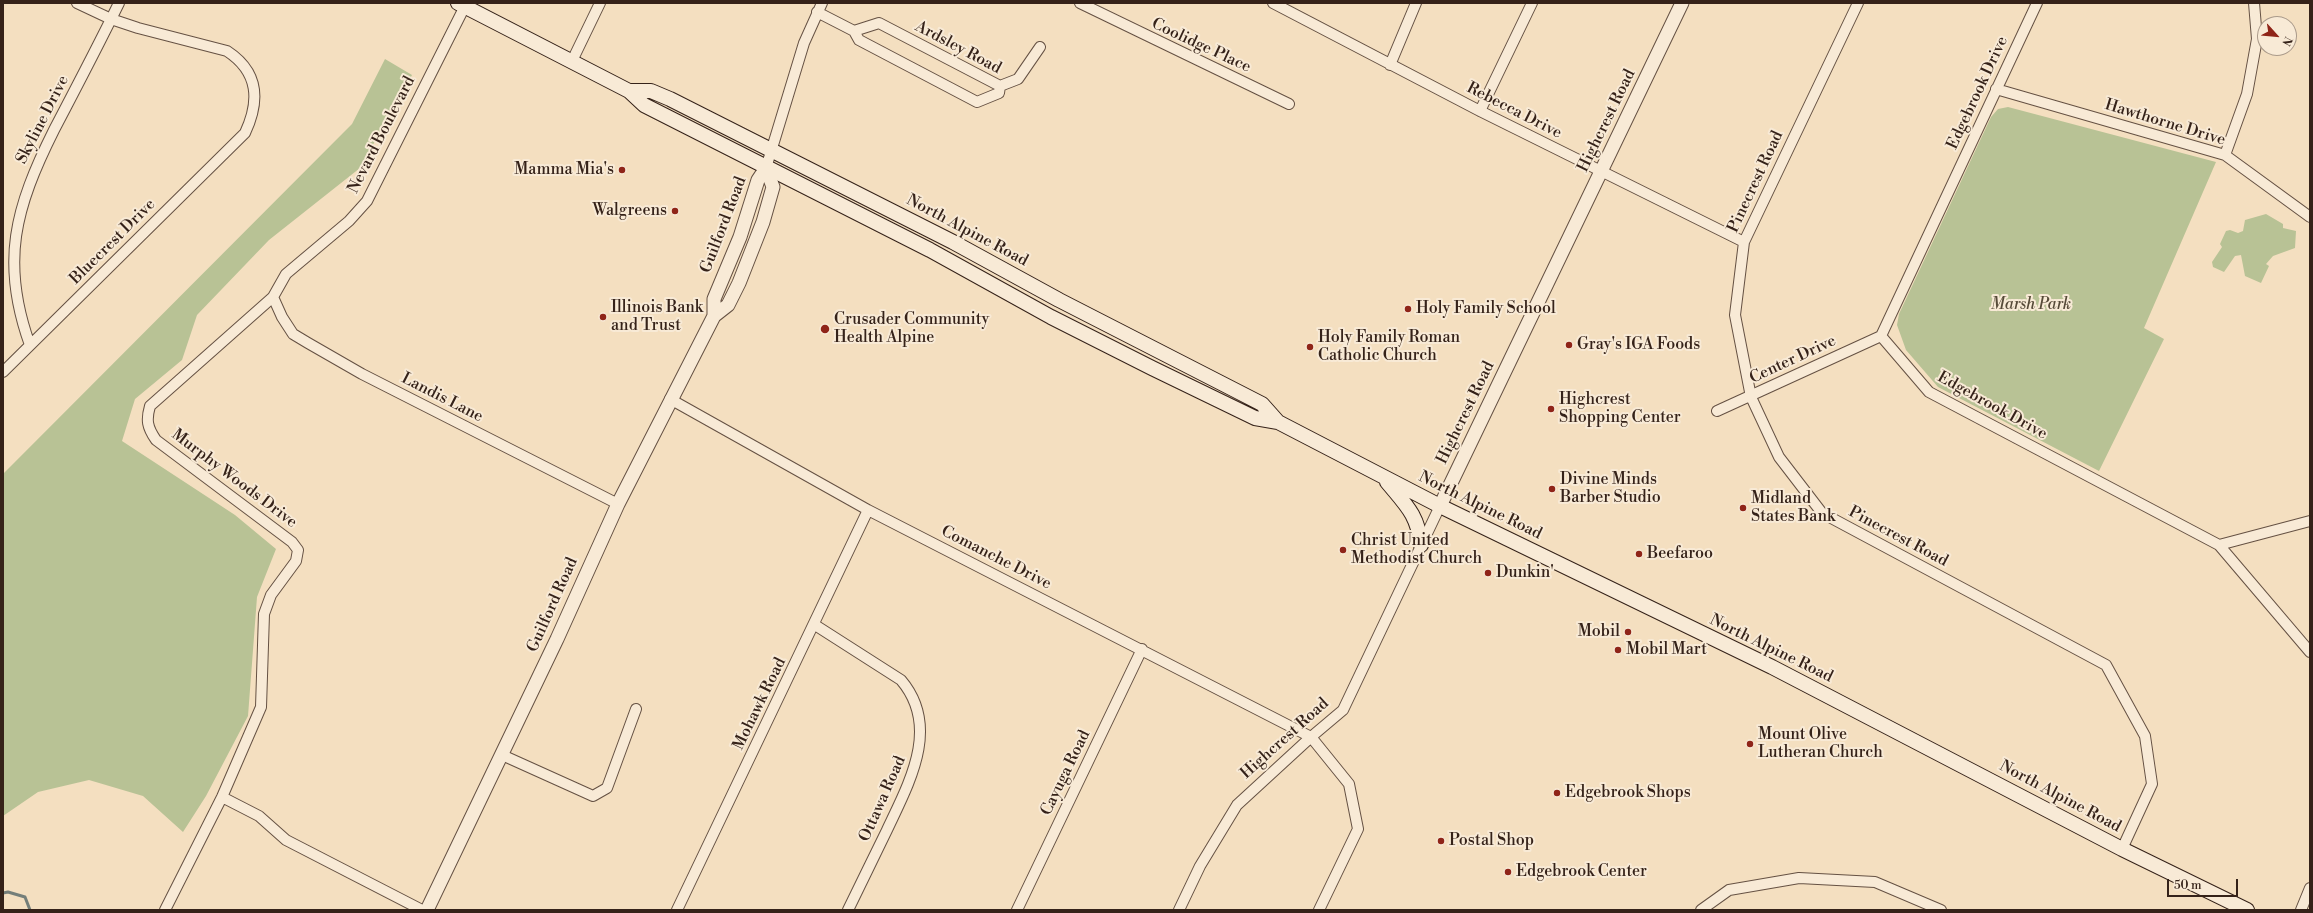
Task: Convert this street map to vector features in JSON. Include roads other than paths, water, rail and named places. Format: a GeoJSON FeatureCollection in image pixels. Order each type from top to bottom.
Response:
{"type":"FeatureCollection","features":[{"type":"Feature","properties":{"kind":"main road","name":"North Alpine Road"},"geometry":{"type":"LineString","coordinates":[[461,5],[630,90],[644,105],[930,250],[1051,317],[1255,418],[1278,422],[1440,506],[1772,667],[2122,849],[2247,910]]}},
{"type":"Feature","properties":{"kind":"main road","name":"North Alpine Road"},"geometry":{"type":"LineString","coordinates":[[630,90],[651,91],[960,245],[1059,300],[1262,404],[1278,422]]}},
{"type":"Feature","properties":{"kind":"main road"},"geometry":{"type":"LineString","coordinates":[[1382,476],[1407,506],[1417,523],[1422,545]]}},
{"type":"Feature","properties":{"kind":"street"},"geometry":{"type":"LineString","coordinates":[[77,3],[111,19]]}},
{"type":"Feature","properties":{"kind":"street","name":"Skyline Drive"},"geometry":{"type":"LineString","coordinates":[[30,345],[17,324],[6,283],[4,258],[9,225],[24,191],[119,3]]}},
{"type":"Feature","properties":{"kind":"street"},"geometry":{"type":"LineString","coordinates":[[572,61],[600,3]]}},
{"type":"Feature","properties":{"kind":"street","name":"Coolidge Place"},"geometry":{"type":"LineString","coordinates":[[1080,3],[1289,104]]}},
{"type":"Feature","properties":{"kind":"street"},"geometry":{"type":"LineString","coordinates":[[1390,65],[1416,3]]}},
{"type":"Feature","properties":{"kind":"street"},"geometry":{"type":"LineString","coordinates":[[1480,111],[1532,3]]}},
{"type":"Feature","properties":{"kind":"street","name":"Highcrest Road"},"geometry":{"type":"LineString","coordinates":[[1179,910],[1200,866],[1237,805],[1311,737],[1344,710],[1440,506],[1682,3]]}},
{"type":"Feature","properties":{"kind":"street","name":"Pinecrest Road"},"geometry":{"type":"LineString","coordinates":[[1858,3],[1744,242],[1735,315],[1751,396],[1778,457],[1822,514],[2106,665],[2145,736],[2152,784],[2122,849]]}},
{"type":"Feature","properties":{"kind":"street","name":"Edgebrook Drive"},"geometry":{"type":"LineString","coordinates":[[2038,3],[1996,89],[1881,336],[1929,392],[2219,545],[2310,652]]}},
{"type":"Feature","properties":{"kind":"street"},"geometry":{"type":"LineString","coordinates":[[2225,155],[2247,94],[2257,39],[2254,3]]}},
{"type":"Feature","properties":{"kind":"street","name":"Nevard Boulevard"},"geometry":{"type":"LineString","coordinates":[[273,296],[286,274],[349,221],[367,200],[461,5]]}},
{"type":"Feature","properties":{"kind":"street","name":"Rebecca Drive"},"geometry":{"type":"LineString","coordinates":[[1280,5],[1390,65],[1480,111],[1744,242]]}},
{"type":"Feature","properties":{"kind":"street"},"geometry":{"type":"LineString","coordinates":[[766,168],[804,42],[819,7]]}},
{"type":"Feature","properties":{"kind":"street","name":"Ardsley Road"},"geometry":{"type":"LineString","coordinates":[[819,7],[854,31],[859,40],[977,102],[999,93],[1000,86],[879,23],[854,31]]}},
{"type":"Feature","properties":{"kind":"street","name":"Bluecrest Drive"},"geometry":{"type":"LineString","coordinates":[[3,372],[245,133],[252,118],[255,102],[253,83],[248,70],[238,58],[227,51],[208,44],[138,28],[111,19]]}},
{"type":"Feature","properties":{"kind":"street"},"geometry":{"type":"LineString","coordinates":[[1000,86],[1018,79],[1040,47]]}},
{"type":"Feature","properties":{"kind":"street","name":"Hawthorne Drive"},"geometry":{"type":"LineString","coordinates":[[1996,89],[2225,155],[2310,217]]}},
{"type":"Feature","properties":{"kind":"street","name":"Guilford Road"},"geometry":{"type":"LineString","coordinates":[[426,910],[502,755],[618,504],[670,399],[714,316],[714,299],[740,237],[758,180],[766,168]]}},
{"type":"Feature","properties":{"kind":"street","name":"Landis Lane"},"geometry":{"type":"LineString","coordinates":[[273,296],[282,317],[293,334],[362,374],[618,504]]}},
{"type":"Feature","properties":{"kind":"street","name":"Murphy Woods Drive"},"geometry":{"type":"LineString","coordinates":[[165,910],[222,797],[261,707],[264,614],[271,595],[296,561],[298,550],[292,542],[156,440],[150,432],[146,420],[150,406],[273,296]]}},
{"type":"Feature","properties":{"kind":"street","name":"Center Drive"},"geometry":{"type":"LineString","coordinates":[[1717,411],[1881,336]]}},
{"type":"Feature","properties":{"kind":"street","name":"Comanche Drive"},"geometry":{"type":"LineString","coordinates":[[670,399],[868,510],[1142,649],[1311,737]]}},
{"type":"Feature","properties":{"kind":"street","name":"Mohawk Road"},"geometry":{"type":"LineString","coordinates":[[677,910],[815,625],[868,510]]}},
{"type":"Feature","properties":{"kind":"street"},"geometry":{"type":"LineString","coordinates":[[2219,545],[2310,521]]}},
{"type":"Feature","properties":{"kind":"street","name":"Ottawa Road"},"geometry":{"type":"LineString","coordinates":[[815,625],[900,680],[909,690],[914,700],[920,727],[918,753],[912,777],[848,910]]}},
{"type":"Feature","properties":{"kind":"street","name":"Cayuga Road"},"geometry":{"type":"LineString","coordinates":[[1017,910],[1142,649]]}},
{"type":"Feature","properties":{"kind":"street"},"geometry":{"type":"LineString","coordinates":[[502,755],[593,796],[607,788],[636,709]]}},
{"type":"Feature","properties":{"kind":"street"},"geometry":{"type":"LineString","coordinates":[[1311,737],[1349,784],[1358,829],[1319,910]]}},
{"type":"Feature","properties":{"kind":"street"},"geometry":{"type":"LineString","coordinates":[[222,797],[259,816],[286,840],[422,910]]}},
{"type":"Feature","properties":{"kind":"street"},"geometry":{"type":"LineString","coordinates":[[1701,910],[1729,890],[1799,878],[1875,882],[1941,910]]}},
{"type":"Feature","properties":{"kind":"street"},"geometry":{"type":"LineString","coordinates":[[2301,910],[2310,888]]}},
{"type":"Feature","properties":{"kind":"waterway"},"geometry":{"type":"LineString","coordinates":[[3,893],[8,892],[25,897],[30,910]]}},
{"type":"Feature","properties":{"kind":"place","name":"Mamma Mia's"},"geometry":{"type":"Point","coordinates":[622,170]}},
{"type":"Feature","properties":{"kind":"place","name":"Walgreens"},"geometry":{"type":"Point","coordinates":[675,211]}},
{"type":"Feature","properties":{"kind":"place","name":"Holy Family School"},"geometry":{"type":"Point","coordinates":[1408,309]}},
{"type":"Feature","properties":{"kind":"place","name":"Illinois Bank and Trust"},"geometry":{"type":"Point","coordinates":[603,317]}},
{"type":"Feature","properties":{"kind":"place","name":"Crusader Community Health Alpine"},"geometry":{"type":"Point","coordinates":[825,329]}},
{"type":"Feature","properties":{"kind":"place","name":"Gray's IGA Foods"},"geometry":{"type":"Point","coordinates":[1569,345]}},
{"type":"Feature","properties":{"kind":"place","name":"Holy Family Roman Catholic Church"},"geometry":{"type":"Point","coordinates":[1310,347]}},
{"type":"Feature","properties":{"kind":"place","name":"Highcrest Shopping Center"},"geometry":{"type":"Point","coordinates":[1551,409]}},
{"type":"Feature","properties":{"kind":"place","name":"Divine Minds Barber Studio"},"geometry":{"type":"Point","coordinates":[1552,489]}},
{"type":"Feature","properties":{"kind":"place","name":"Midland States Bank"},"geometry":{"type":"Point","coordinates":[1743,508]}},
{"type":"Feature","properties":{"kind":"place","name":"Christ United Methodist Church"},"geometry":{"type":"Point","coordinates":[1343,550]}},
{"type":"Feature","properties":{"kind":"place","name":"Beefaroo"},"geometry":{"type":"Point","coordinates":[1639,554]}},
{"type":"Feature","properties":{"kind":"place","name":"Dunkin'"},"geometry":{"type":"Point","coordinates":[1488,573]}},
{"type":"Feature","properties":{"kind":"place","name":"Mobil"},"geometry":{"type":"Point","coordinates":[1628,632]}},
{"type":"Feature","properties":{"kind":"place","name":"Mobil Mart"},"geometry":{"type":"Point","coordinates":[1618,650]}},
{"type":"Feature","properties":{"kind":"place","name":"Mount Olive Lutheran Church"},"geometry":{"type":"Point","coordinates":[1750,744]}},
{"type":"Feature","properties":{"kind":"place","name":"Edgebrook Shops"},"geometry":{"type":"Point","coordinates":[1557,793]}},
{"type":"Feature","properties":{"kind":"place","name":"Postal Shop"},"geometry":{"type":"Point","coordinates":[1441,841]}},
{"type":"Feature","properties":{"kind":"place","name":"Edgebrook Center"},"geometry":{"type":"Point","coordinates":[1508,872]}},
{"type":"Feature","properties":{"kind":"park label","name":"Marsh Park"},"geometry":{"type":"Point","coordinates":[2031,305]}}]}
